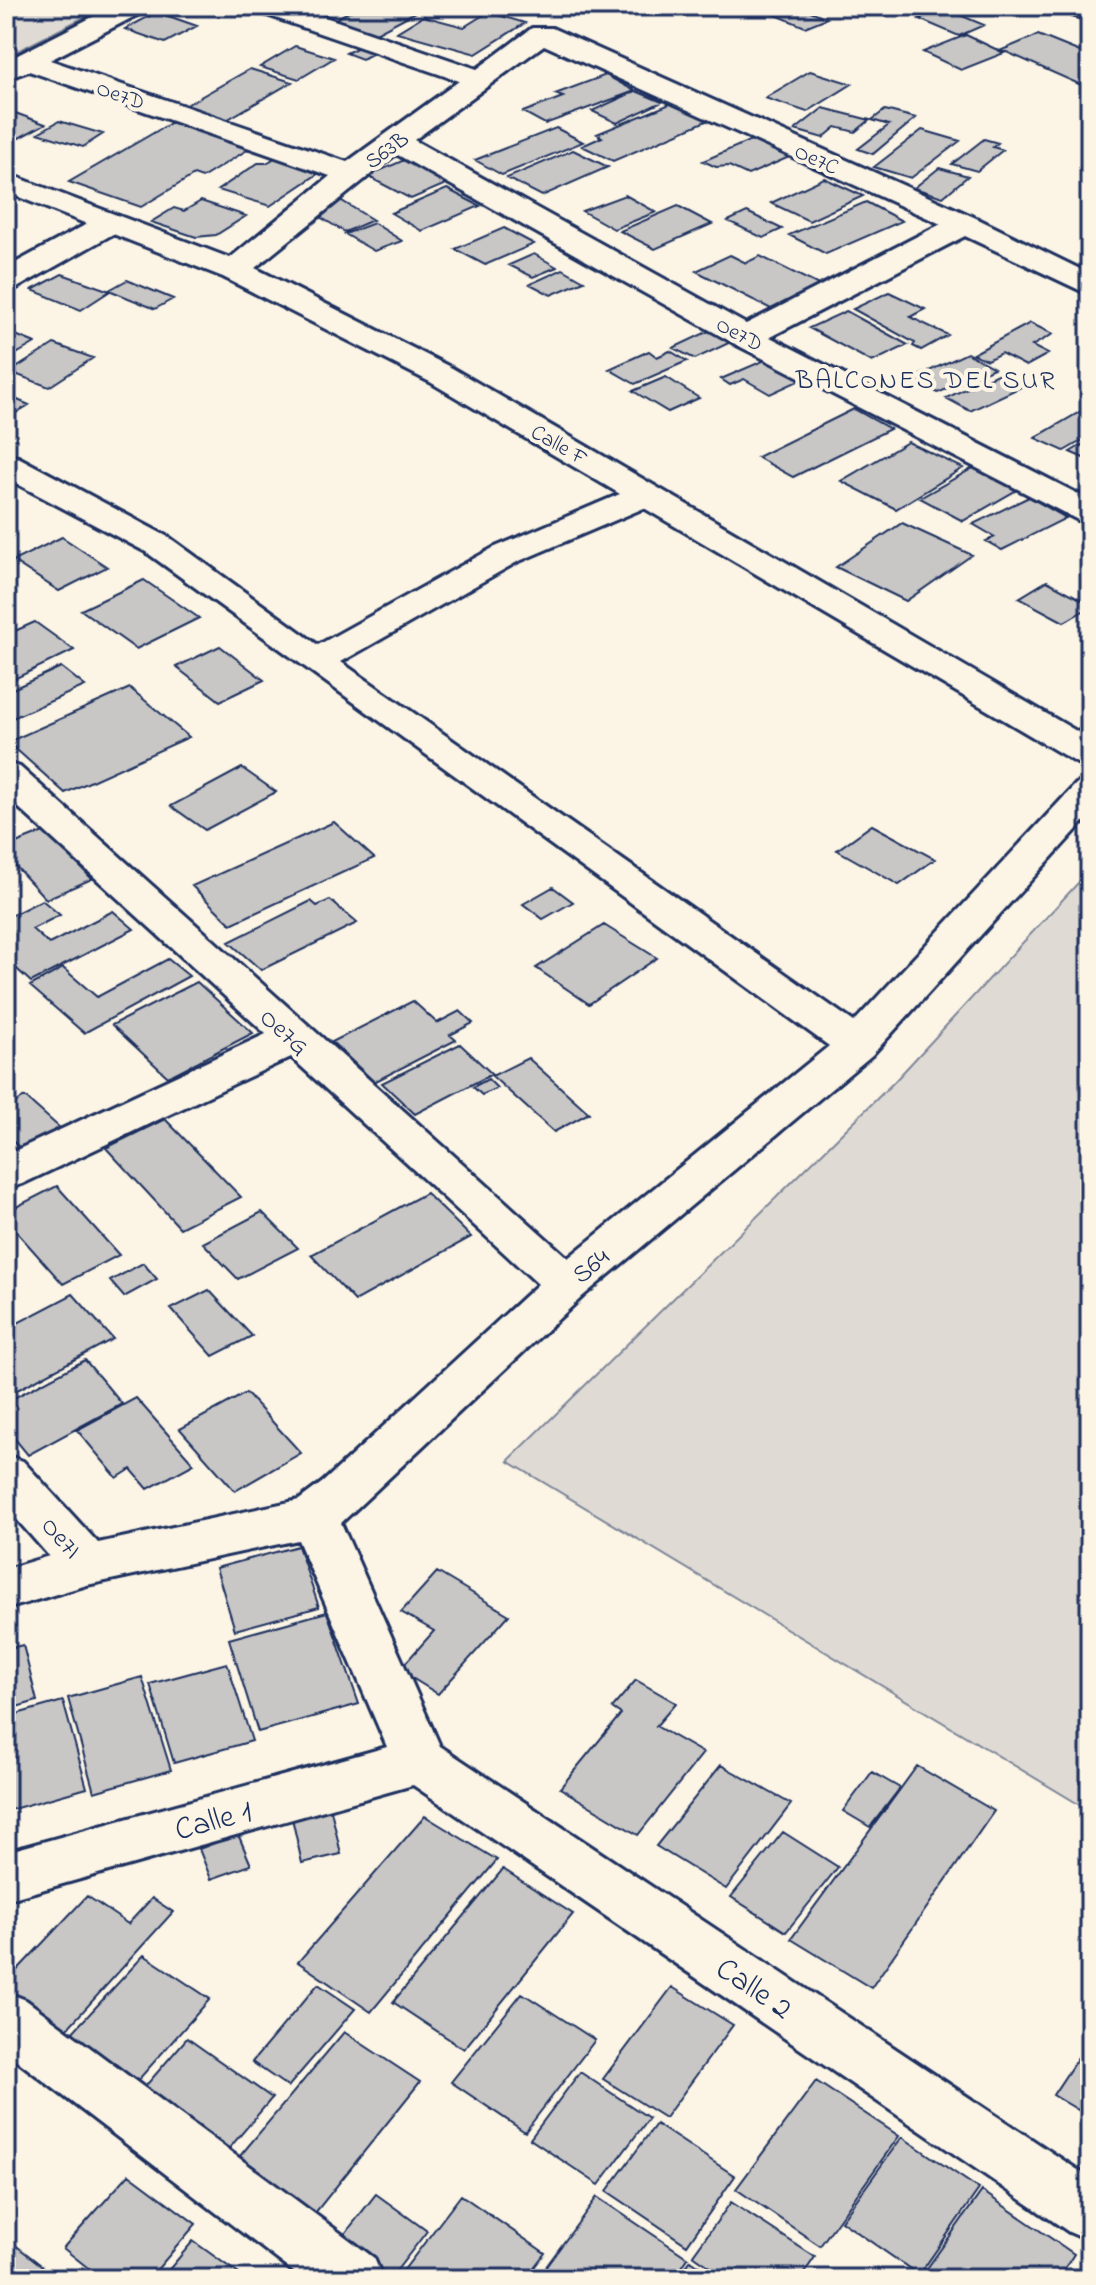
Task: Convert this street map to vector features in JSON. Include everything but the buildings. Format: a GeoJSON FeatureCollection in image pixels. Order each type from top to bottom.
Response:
{"type":"FeatureCollection","features":[{"type":"Feature","properties":{"kind":"street"},"geometry":{"type":"LineString","coordinates":[[16,66],[134,6]]}},
{"type":"Feature","properties":{"kind":"street"},"geometry":{"type":"LineString","coordinates":[[267,6],[480,79]]}},
{"type":"Feature","properties":{"kind":"street"},"geometry":{"type":"LineString","coordinates":[[1072,6],[1090,13]]}},
{"type":"Feature","properties":{"kind":"street","name":"S63B"},"geometry":{"type":"LineString","coordinates":[[234,270],[351,173],[542,34]]}},
{"type":"Feature","properties":{"kind":"street","name":"Oe7C"},"geometry":{"type":"LineString","coordinates":[[542,34],[965,224],[1090,286]]}},
{"type":"Feature","properties":{"kind":"street","name":"Oe7D"},"geometry":{"type":"LineString","coordinates":[[16,66],[351,173]]}},
{"type":"Feature","properties":{"kind":"street","name":"Oe7D"},"geometry":{"type":"LineString","coordinates":[[396,142],[746,337],[1090,513]]}},
{"type":"Feature","properties":{"kind":"street","name":"Calle F"},"geometry":{"type":"LineString","coordinates":[[6,182],[234,270],[441,375],[1090,755]]}},
{"type":"Feature","properties":{"kind":"street"},"geometry":{"type":"LineString","coordinates":[[6,281],[111,223]]}},
{"type":"Feature","properties":{"kind":"street"},"geometry":{"type":"LineString","coordinates":[[746,337],[965,224]]}},
{"type":"Feature","properties":{"kind":"street"},"geometry":{"type":"LineString","coordinates":[[6,464],[158,545],[316,661],[857,1045]]}},
{"type":"Feature","properties":{"kind":"street"},"geometry":{"type":"LineString","coordinates":[[316,661],[505,555],[646,495]]}},
{"type":"Feature","properties":{"kind":"street","name":"Oe7G"},"geometry":{"type":"LineString","coordinates":[[6,775],[21,812],[293,1039],[567,1284]]}},
{"type":"Feature","properties":{"kind":"street","name":"S64"},"geometry":{"type":"LineString","coordinates":[[6,1589],[87,1565],[313,1517],[340,1496],[567,1284],[857,1045],[1090,792]]}},
{"type":"Feature","properties":{"kind":"street"},"geometry":{"type":"LineString","coordinates":[[6,1173],[293,1039]]}},
{"type":"Feature","properties":{"kind":"street","name":"Oe7I"},"geometry":{"type":"LineString","coordinates":[[6,1474],[87,1565]]}},
{"type":"Feature","properties":{"kind":"street"},"geometry":{"type":"LineString","coordinates":[[313,1517],[420,1761]]}},
{"type":"Feature","properties":{"kind":"street","name":"Calle 1"},"geometry":{"type":"LineString","coordinates":[[6,1876],[420,1761]]}},
{"type":"Feature","properties":{"kind":"street","name":"Calle 2"},"geometry":{"type":"LineString","coordinates":[[420,1761],[1090,2212]]}},
{"type":"Feature","properties":{"kind":"street"},"geometry":{"type":"LineString","coordinates":[[6,2018],[352,2279]]}},
{"type":"Feature","properties":{"kind":"shaded area"},"geometry":{"type":"Polygon","coordinates":[[[6,6],[106,6],[6,57],[6,6]]]}},
{"type":"Feature","properties":{"kind":"shaded area"},"geometry":{"type":"Polygon","coordinates":[[[1090,870],[1090,1811],[508,1461],[894,1082],[1090,870]]]}},
{"type":"Feature","properties":{"kind":"district","name":"BALCONES DEL SUR"},"geometry":{"type":"Point","coordinates":[926,379]}}]}
